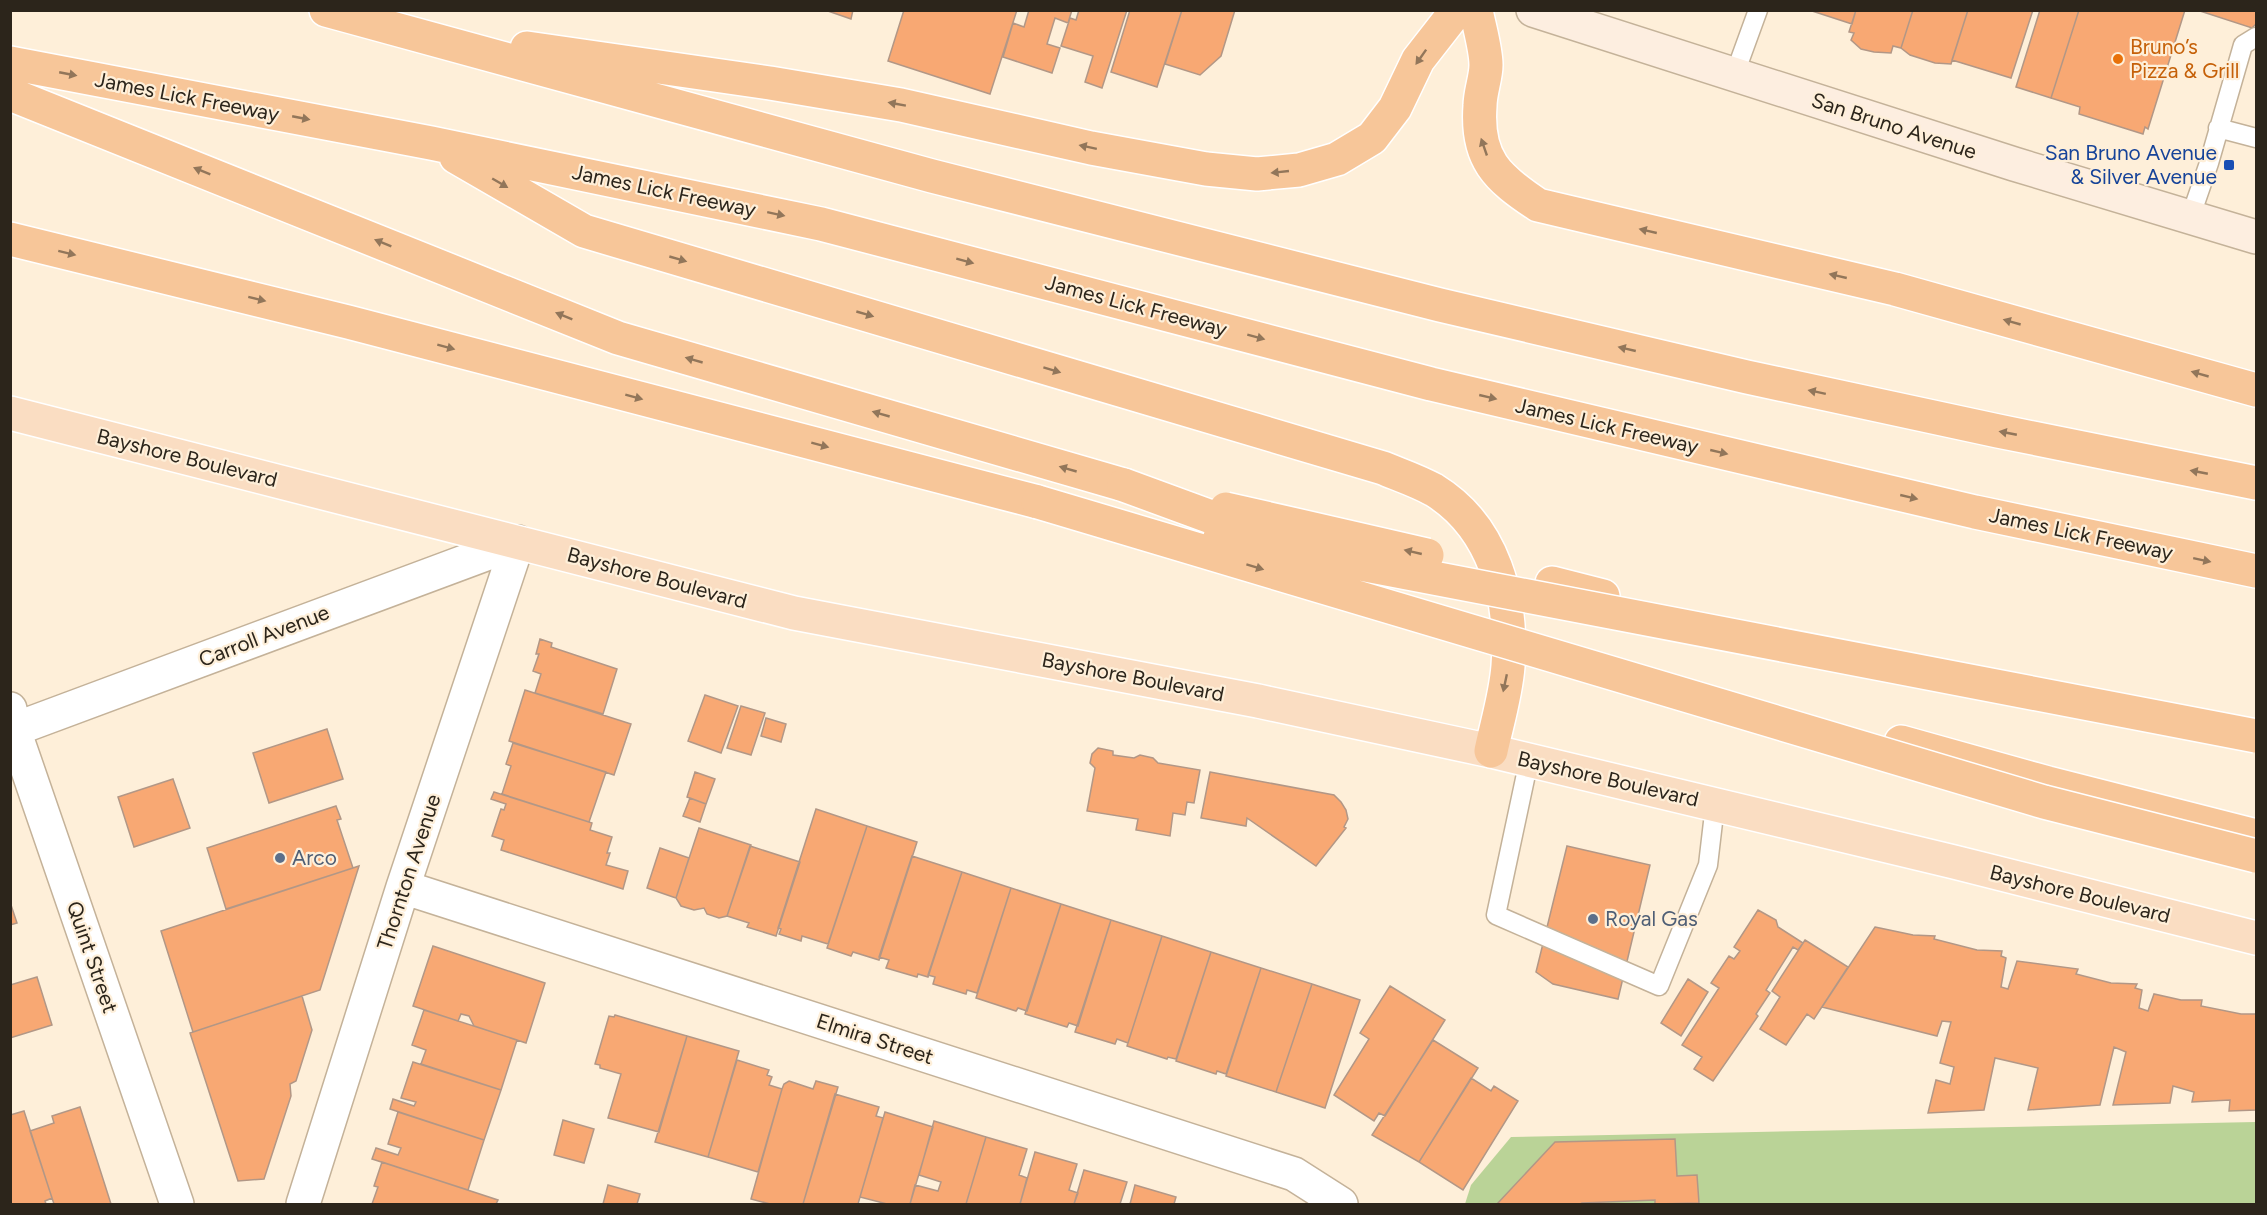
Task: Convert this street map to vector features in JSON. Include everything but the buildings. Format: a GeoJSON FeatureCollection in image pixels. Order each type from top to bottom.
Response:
{"type":"FeatureCollection","features":[{"type":"Feature","properties":{"kind":"highway"},"geometry":{"type":"LineString","coordinates":[[326,10],[944,179],[1429,302],[1747,377],[2256,483]]}},
{"type":"Feature","properties":{"kind":"highway"},"geometry":{"type":"LineString","coordinates":[[382,27],[759,81],[901,105],[1091,148],[1206,169],[1257,174],[1299,170],[1337,159],[1372,138],[1395,108],[1418,60],[1457,10]]}},
{"type":"Feature","properties":{"kind":"highway"},"geometry":{"type":"LineString","coordinates":[[1476,10],[1486,63],[1479,106],[1481,145],[1508,186],[1539,205],[1895,289],[2256,390]]}},
{"type":"Feature","properties":{"kind":"highway","name":"James Lick Freeway"},"geometry":{"type":"LineString","coordinates":[[10,63],[431,143],[830,226],[1431,384],[1975,512],[2256,571]]}},
{"type":"Feature","properties":{"kind":"highway"},"geometry":{"type":"LineString","coordinates":[[10,94],[618,338],[1124,485],[1552,584],[2082,712],[2256,747]]}},
{"type":"Feature","properties":{"kind":"highway"},"geometry":{"type":"LineString","coordinates":[[431,143],[584,231],[1383,468],[1434,490],[1471,521],[1477,530],[1493,558],[1507,609],[1508,666],[1491,751]]}},
{"type":"Feature","properties":{"kind":"highway"},"geometry":{"type":"LineString","coordinates":[[10,239],[348,322],[1038,502],[2044,802],[2256,856]]}},
{"type":"Feature","properties":{"kind":"highway"},"geometry":{"type":"LineString","coordinates":[[1124,485],[1544,640],[2048,783],[2256,836]]}},
{"type":"Feature","properties":{"kind":"highway"},"geometry":{"type":"LineString","coordinates":[[1038,502],[2256,736]]}},
{"type":"Feature","properties":{"kind":"main road","name":"San Bruno Avenue"},"geometry":{"type":"LineString","coordinates":[[1533,10],[2013,164],[2256,237]]}},
{"type":"Feature","properties":{"kind":"main road","name":"Bayshore Boulevard"},"geometry":{"type":"LineString","coordinates":[[10,413],[794,613],[1258,701],[1491,751],[2256,938]]}},
{"type":"Feature","properties":{"kind":"street","name":"Carroll Avenue"},"geometry":{"type":"LineString","coordinates":[[12,723],[518,542]]}},
{"type":"Feature","properties":{"kind":"street","name":"Thornton Avenue"},"geometry":{"type":"LineString","coordinates":[[303,1204],[403,886],[518,542]]}},
{"type":"Feature","properties":{"kind":"street","name":"Quint Street"},"geometry":{"type":"LineString","coordinates":[[12,723],[177,1204]]}},
{"type":"Feature","properties":{"kind":"street","name":"Elmira Street"},"geometry":{"type":"LineString","coordinates":[[403,886],[1294,1174],[1341,1204]]}},
{"type":"Feature","properties":{"kind":"lane"},"geometry":{"type":"LineString","coordinates":[[1734,76],[1758,10]]}},
{"type":"Feature","properties":{"kind":"lane"},"geometry":{"type":"LineString","coordinates":[[2190,218],[2209,163],[2243,45],[2256,37]]}},
{"type":"Feature","properties":{"kind":"lane"},"geometry":{"type":"LineString","coordinates":[[2218,128],[2256,138]]}},
{"type":"Feature","properties":{"kind":"lane"},"geometry":{"type":"LineString","coordinates":[[1529,760],[1496,915],[1659,986],[1708,865],[1715,805]]}},
{"type":"Feature","properties":{"kind":"green space"},"geometry":{"type":"Polygon","coordinates":[[[2256,1122],[2256,1204],[1465,1204],[1471,1185],[1511,1137],[2256,1122]]]}},
{"type":"Feature","properties":{"kind":"place","name":"Bruno’s Pizza & Grill"},"geometry":{"type":"Point","coordinates":[2118,59]}},
{"type":"Feature","properties":{"kind":"place","name":"San Bruno Avenue & Silver Avenue"},"geometry":{"type":"Point","coordinates":[2229,165]}},
{"type":"Feature","properties":{"kind":"place","name":"Arco"},"geometry":{"type":"Point","coordinates":[280,858]}},
{"type":"Feature","properties":{"kind":"place","name":"Royal Gas"},"geometry":{"type":"Point","coordinates":[1593,919]}}]}
